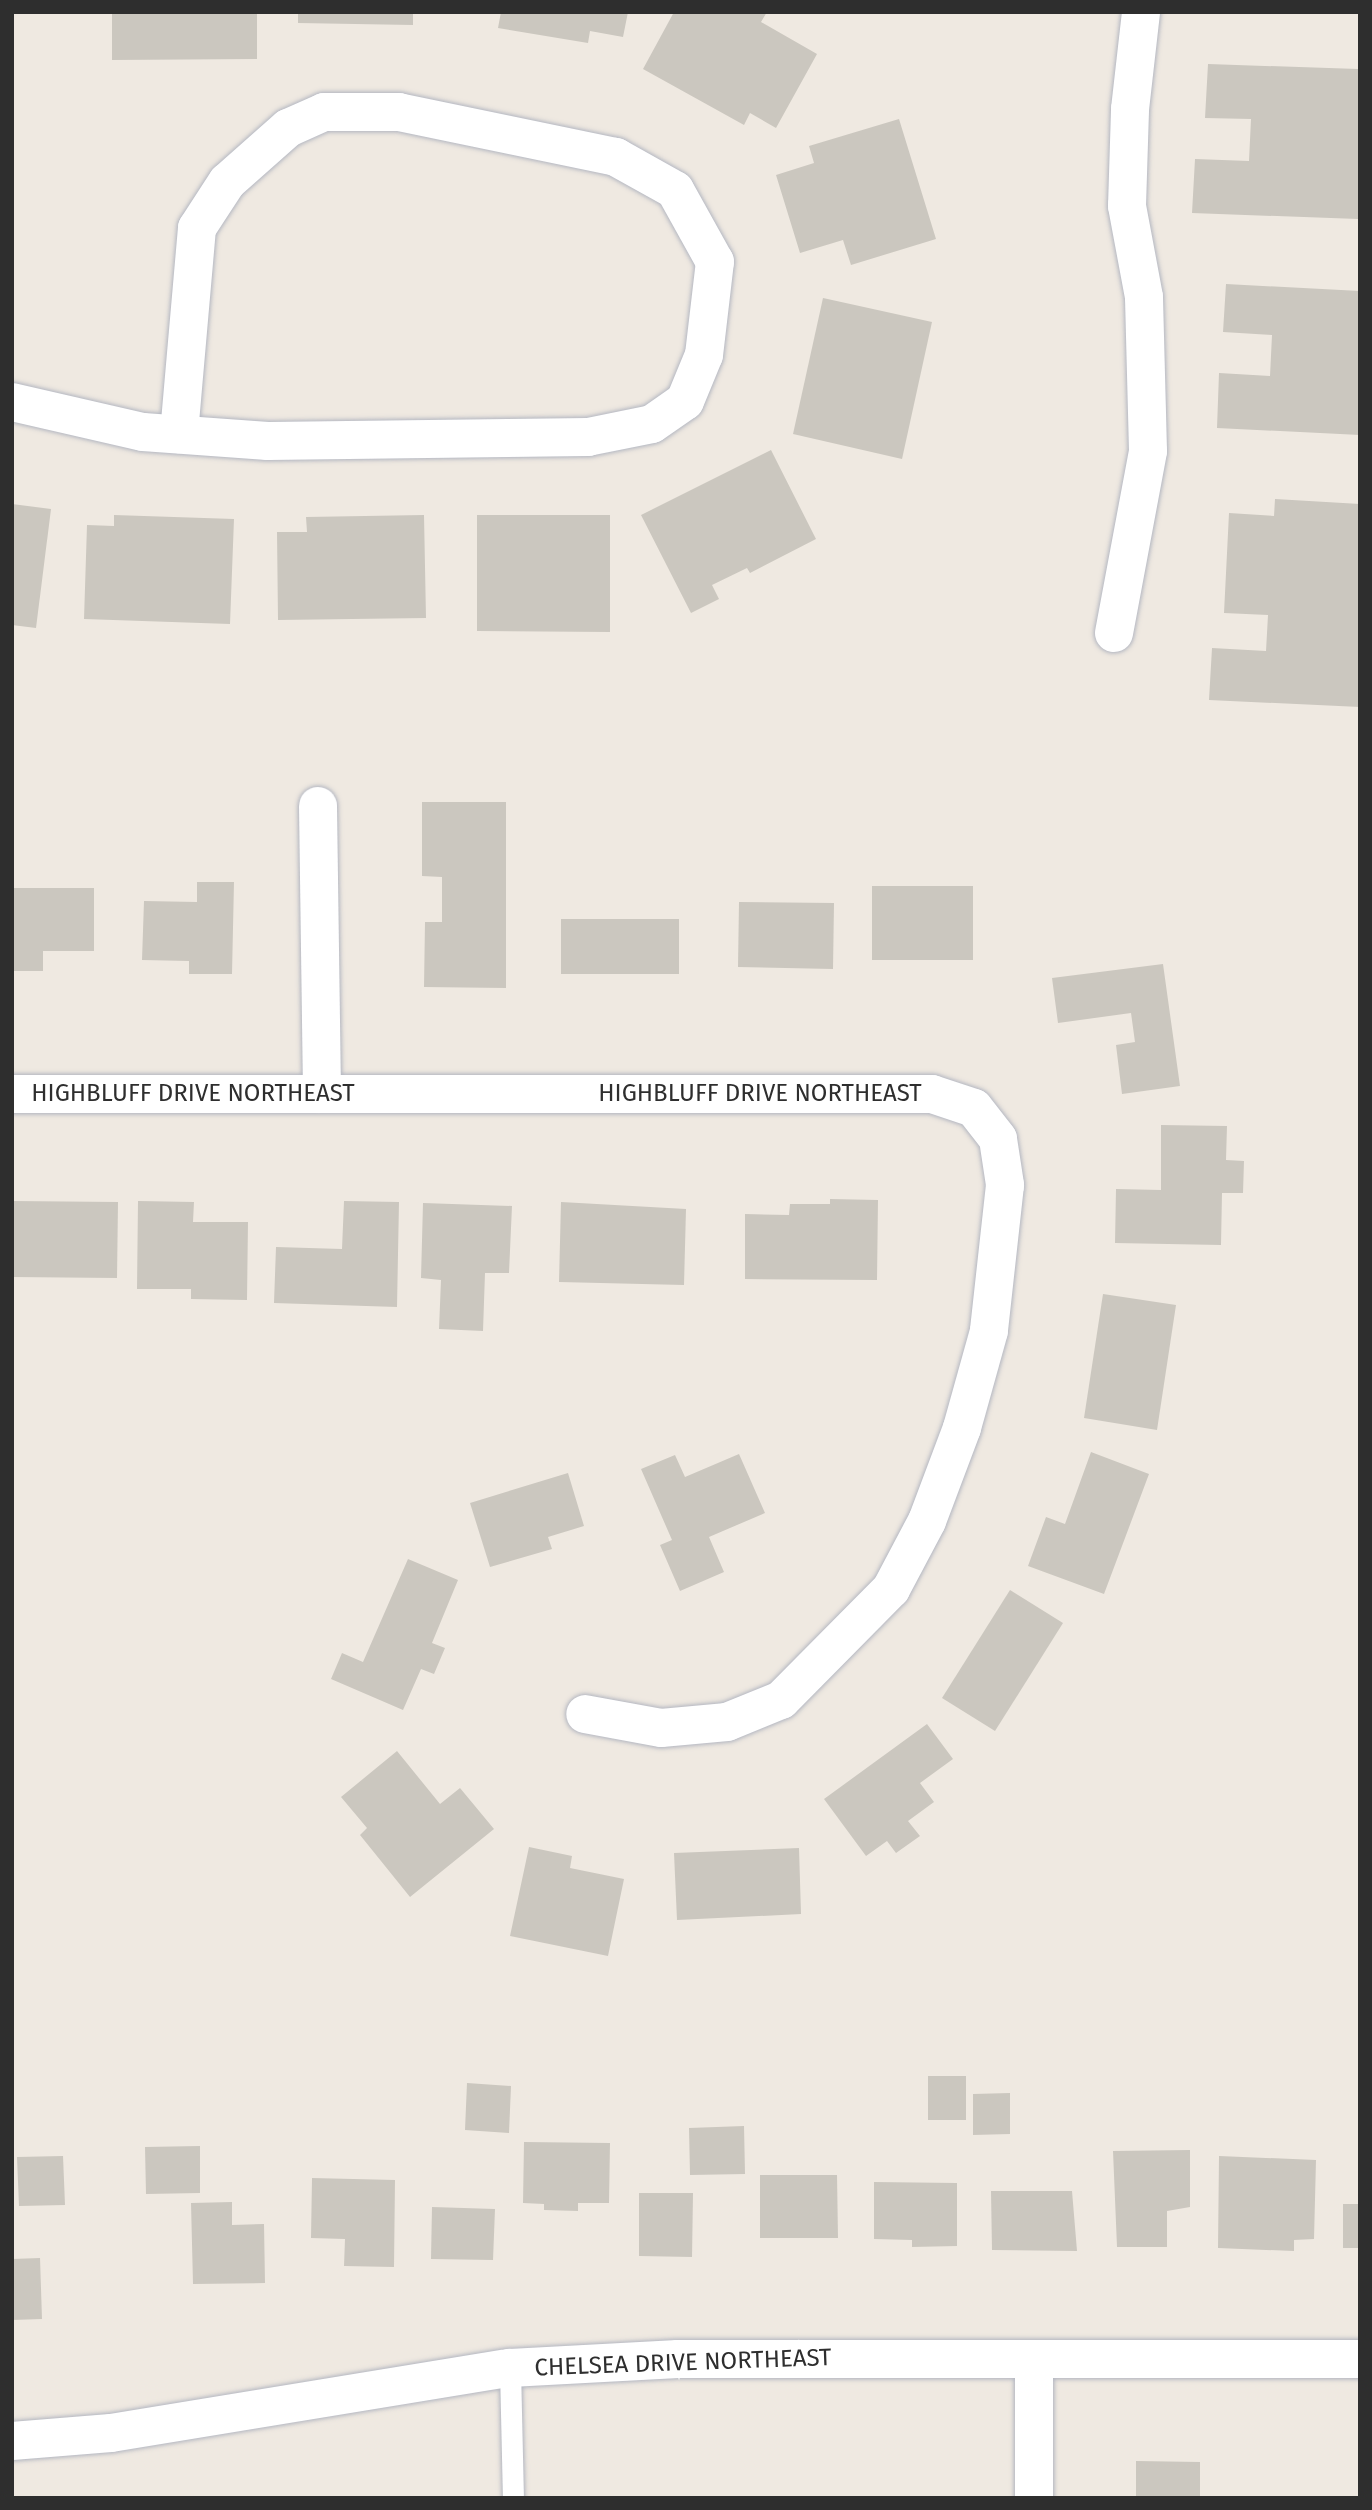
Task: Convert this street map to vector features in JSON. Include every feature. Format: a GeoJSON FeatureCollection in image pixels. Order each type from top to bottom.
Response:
{"type":"FeatureCollection","features":[{"type":"Feature","properties":{"kind":"street"},"geometry":{"type":"LineString","coordinates":[[1114,633],[1148,451],[1144,297],[1127,206],[1130,109],[1141,12]]}},
{"type":"Feature","properties":{"kind":"street"},"geometry":{"type":"LineString","coordinates":[[12,402],[143,432],[268,441],[588,437],[652,424],[685,401],[704,355],[715,262],[675,190],[616,157],[399,112],[324,112],[288,128],[227,182],[197,228],[179,434]]}},
{"type":"Feature","properties":{"kind":"street"},"geometry":{"type":"LineString","coordinates":[[318,806],[321,1094]]}},
{"type":"Feature","properties":{"kind":"street","name":"HIGHBLUFF DRIVE NORTHEAST"},"geometry":{"type":"LineString","coordinates":[[12,1094],[932,1094],[975,1108],[998,1139],[1005,1185],[989,1331],[962,1428],[927,1521],[891,1589],[781,1700],[727,1722],[661,1728],[585,1714]]}},
{"type":"Feature","properties":{"kind":"street","name":"CHELSEA DRIVE NORTHEAST"},"geometry":{"type":"LineString","coordinates":[[12,2441],[111,2433],[510,2368],[678,2359],[1360,2359]]}},
{"type":"Feature","properties":{"kind":"street"},"geometry":{"type":"LineString","coordinates":[[1034,2359],[1034,2498]]}},
{"type":"Feature","properties":{"kind":"lane"},"geometry":{"type":"LineString","coordinates":[[510,2368],[513,2498]]}},
{"type":"Feature","properties":{"kind":"building"},"geometry":{"type":"Polygon","coordinates":[[[112,12],[257,12],[257,59],[112,60],[112,12]]]}},
{"type":"Feature","properties":{"kind":"building"},"geometry":{"type":"Polygon","coordinates":[[[298,12],[413,12],[413,25],[298,23],[298,12]]]}},
{"type":"Feature","properties":{"kind":"building"},"geometry":{"type":"Polygon","coordinates":[[[501,12],[628,12],[623,37],[590,31],[588,43],[498,28],[501,12]]]}},
{"type":"Feature","properties":{"kind":"building"},"geometry":{"type":"Polygon","coordinates":[[[674,12],[767,12],[761,22],[817,54],[776,128],[750,113],[744,125],[643,69],[674,12]]]}},
{"type":"Feature","properties":{"kind":"building"},"geometry":{"type":"Polygon","coordinates":[[[1208,64],[1358,69],[1358,219],[1192,213],[1195,159],[1249,161],[1251,119],[1205,118],[1208,64]]]}},
{"type":"Feature","properties":{"kind":"building"},"geometry":{"type":"Polygon","coordinates":[[[899,119],[936,239],[851,265],[843,240],[800,253],[776,175],[814,163],[809,146],[899,119]]]}},
{"type":"Feature","properties":{"kind":"building"},"geometry":{"type":"Polygon","coordinates":[[[1226,284],[1360,291],[1360,435],[1217,428],[1219,373],[1270,376],[1272,335],[1223,332],[1226,284]]]}},
{"type":"Feature","properties":{"kind":"building"},"geometry":{"type":"Polygon","coordinates":[[[823,298],[932,322],[902,459],[793,434],[823,298]]]}},
{"type":"Feature","properties":{"kind":"building"},"geometry":{"type":"Polygon","coordinates":[[[771,450],[816,539],[750,573],[747,568],[712,585],[719,599],[691,613],[641,515],[771,450]]]}},
{"type":"Feature","properties":{"kind":"building"},"geometry":{"type":"Polygon","coordinates":[[[1275,499],[1360,504],[1360,707],[1209,700],[1212,648],[1266,651],[1268,615],[1224,613],[1229,513],[1274,516],[1275,499]]]}},
{"type":"Feature","properties":{"kind":"building"},"geometry":{"type":"Polygon","coordinates":[[[12,504],[51,509],[36,628],[12,625],[12,504]]]}},
{"type":"Feature","properties":{"kind":"building"},"geometry":{"type":"Polygon","coordinates":[[[114,515],[234,519],[230,624],[84,619],[87,525],[114,526],[114,515]]]}},
{"type":"Feature","properties":{"kind":"building"},"geometry":{"type":"Polygon","coordinates":[[[424,515],[426,618],[278,620],[277,532],[307,532],[306,517],[424,515]]]}},
{"type":"Feature","properties":{"kind":"building"},"geometry":{"type":"Polygon","coordinates":[[[477,515],[610,515],[610,632],[477,631],[477,515]]]}},
{"type":"Feature","properties":{"kind":"building"},"geometry":{"type":"Polygon","coordinates":[[[422,802],[506,802],[506,988],[424,987],[425,922],[442,922],[442,877],[422,876],[422,802]]]}},
{"type":"Feature","properties":{"kind":"building"},"geometry":{"type":"Polygon","coordinates":[[[197,882],[234,882],[232,974],[189,974],[189,961],[142,960],[144,901],[197,902],[197,882]]]}},
{"type":"Feature","properties":{"kind":"building"},"geometry":{"type":"Polygon","coordinates":[[[872,886],[973,886],[973,960],[872,960],[872,886]]]}},
{"type":"Feature","properties":{"kind":"building"},"geometry":{"type":"Polygon","coordinates":[[[12,888],[94,888],[94,951],[43,951],[43,971],[12,971],[12,888]]]}},
{"type":"Feature","properties":{"kind":"building"},"geometry":{"type":"Polygon","coordinates":[[[739,902],[834,903],[833,969],[738,967],[739,902]]]}},
{"type":"Feature","properties":{"kind":"building"},"geometry":{"type":"Polygon","coordinates":[[[561,919],[679,919],[679,974],[561,974],[561,919]]]}},
{"type":"Feature","properties":{"kind":"building"},"geometry":{"type":"Polygon","coordinates":[[[1163,964],[1180,1086],[1122,1094],[1116,1045],[1135,1042],[1131,1013],[1058,1023],[1052,978],[1163,964]]]}},
{"type":"Feature","properties":{"kind":"building"},"geometry":{"type":"Polygon","coordinates":[[[1161,1125],[1227,1126],[1226,1160],[1244,1161],[1243,1193],[1222,1193],[1221,1245],[1115,1243],[1116,1189],[1161,1190],[1161,1125]]]}},
{"type":"Feature","properties":{"kind":"building"},"geometry":{"type":"Polygon","coordinates":[[[830,1199],[878,1200],[877,1280],[745,1279],[745,1214],[789,1215],[790,1204],[830,1204],[830,1199]]]}},
{"type":"Feature","properties":{"kind":"building"},"geometry":{"type":"Polygon","coordinates":[[[12,1201],[118,1202],[117,1278],[12,1277],[12,1201]]]}},
{"type":"Feature","properties":{"kind":"building"},"geometry":{"type":"Polygon","coordinates":[[[138,1201],[194,1202],[193,1222],[248,1222],[247,1300],[191,1299],[191,1289],[137,1289],[138,1201]]]}},
{"type":"Feature","properties":{"kind":"building"},"geometry":{"type":"Polygon","coordinates":[[[344,1201],[399,1202],[397,1307],[274,1303],[276,1247],[342,1249],[344,1201]]]}},
{"type":"Feature","properties":{"kind":"building"},"geometry":{"type":"Polygon","coordinates":[[[561,1202],[686,1209],[684,1285],[559,1282],[561,1202]]]}},
{"type":"Feature","properties":{"kind":"building"},"geometry":{"type":"Polygon","coordinates":[[[423,1203],[512,1206],[509,1273],[485,1273],[483,1331],[439,1329],[441,1280],[421,1278],[423,1203]]]}},
{"type":"Feature","properties":{"kind":"building"},"geometry":{"type":"Polygon","coordinates":[[[1103,1294],[1176,1305],[1157,1430],[1084,1418],[1103,1294]]]}},
{"type":"Feature","properties":{"kind":"building"},"geometry":{"type":"Polygon","coordinates":[[[1091,1452],[1149,1474],[1104,1594],[1028,1566],[1046,1517],[1065,1524],[1091,1452]]]}},
{"type":"Feature","properties":{"kind":"building"},"geometry":{"type":"Polygon","coordinates":[[[739,1454],[765,1513],[709,1537],[724,1572],[680,1591],[660,1545],[672,1540],[641,1469],[675,1455],[685,1477],[739,1454]]]}},
{"type":"Feature","properties":{"kind":"building"},"geometry":{"type":"Polygon","coordinates":[[[568,1473],[584,1526],[548,1537],[552,1549],[490,1567],[470,1503],[568,1473]]]}},
{"type":"Feature","properties":{"kind":"building"},"geometry":{"type":"Polygon","coordinates":[[[408,1559],[458,1580],[432,1643],[445,1648],[434,1674],[421,1669],[403,1710],[331,1679],[342,1653],[363,1662],[408,1559]]]}},
{"type":"Feature","properties":{"kind":"building"},"geometry":{"type":"Polygon","coordinates":[[[1010,1590],[1063,1623],[995,1731],[942,1698],[1010,1590]]]}},
{"type":"Feature","properties":{"kind":"building"},"geometry":{"type":"Polygon","coordinates":[[[927,1724],[953,1759],[920,1783],[934,1802],[908,1821],[920,1836],[896,1853],[887,1841],[866,1856],[824,1799],[927,1724]]]}},
{"type":"Feature","properties":{"kind":"building"},"geometry":{"type":"Polygon","coordinates":[[[397,1751],[440,1804],[460,1788],[494,1829],[410,1897],[360,1835],[367,1828],[341,1797],[397,1751]]]}},
{"type":"Feature","properties":{"kind":"building"},"geometry":{"type":"Polygon","coordinates":[[[529,1847],[572,1856],[570,1868],[624,1879],[608,1956],[510,1936],[529,1847]]]}},
{"type":"Feature","properties":{"kind":"building"},"geometry":{"type":"Polygon","coordinates":[[[799,1848],[801,1914],[677,1920],[674,1853],[799,1848]]]}},
{"type":"Feature","properties":{"kind":"building"},"geometry":{"type":"Polygon","coordinates":[[[928,2076],[966,2076],[966,2120],[928,2120],[928,2076]]]}},
{"type":"Feature","properties":{"kind":"building"},"geometry":{"type":"Polygon","coordinates":[[[467,2083],[511,2086],[509,2133],[465,2130],[467,2083]]]}},
{"type":"Feature","properties":{"kind":"building"},"geometry":{"type":"Polygon","coordinates":[[[1010,2093],[1010,2134],[973,2135],[973,2094],[1010,2093]]]}},
{"type":"Feature","properties":{"kind":"building"},"geometry":{"type":"Polygon","coordinates":[[[744,2126],[745,2174],[690,2175],[689,2128],[744,2126]]]}},
{"type":"Feature","properties":{"kind":"building"},"geometry":{"type":"Polygon","coordinates":[[[524,2142],[610,2143],[609,2203],[578,2203],[578,2211],[544,2210],[544,2204],[523,2203],[524,2142]]]}},
{"type":"Feature","properties":{"kind":"building"},"geometry":{"type":"Polygon","coordinates":[[[200,2146],[200,2193],[146,2194],[145,2147],[200,2146]]]}},
{"type":"Feature","properties":{"kind":"building"},"geometry":{"type":"Polygon","coordinates":[[[1190,2150],[1190,2207],[1167,2211],[1167,2247],[1117,2247],[1113,2151],[1190,2150]]]}},
{"type":"Feature","properties":{"kind":"building"},"geometry":{"type":"Polygon","coordinates":[[[63,2156],[65,2205],[19,2206],[17,2157],[63,2156]]]}},
{"type":"Feature","properties":{"kind":"building"},"geometry":{"type":"Polygon","coordinates":[[[1219,2156],[1316,2160],[1314,2239],[1294,2240],[1294,2251],[1218,2248],[1219,2156]]]}},
{"type":"Feature","properties":{"kind":"building"},"geometry":{"type":"Polygon","coordinates":[[[760,2175],[837,2175],[838,2238],[760,2238],[760,2175]]]}},
{"type":"Feature","properties":{"kind":"building"},"geometry":{"type":"Polygon","coordinates":[[[312,2178],[395,2180],[394,2267],[344,2266],[345,2239],[311,2238],[312,2178]]]}},
{"type":"Feature","properties":{"kind":"building"},"geometry":{"type":"Polygon","coordinates":[[[874,2182],[957,2183],[957,2246],[912,2247],[912,2240],[874,2239],[874,2182]]]}},
{"type":"Feature","properties":{"kind":"building"},"geometry":{"type":"Polygon","coordinates":[[[991,2191],[1072,2191],[1077,2251],[992,2250],[991,2191]]]}},
{"type":"Feature","properties":{"kind":"building"},"geometry":{"type":"Polygon","coordinates":[[[639,2193],[693,2193],[692,2257],[639,2256],[639,2193]]]}},
{"type":"Feature","properties":{"kind":"building"},"geometry":{"type":"Polygon","coordinates":[[[232,2202],[232,2225],[264,2224],[265,2283],[193,2284],[191,2203],[232,2202]]]}},
{"type":"Feature","properties":{"kind":"building"},"geometry":{"type":"Polygon","coordinates":[[[1343,2204],[1360,2204],[1360,2248],[1343,2248],[1343,2204]]]}},
{"type":"Feature","properties":{"kind":"building"},"geometry":{"type":"Polygon","coordinates":[[[432,2207],[495,2209],[493,2260],[431,2259],[432,2207]]]}},
{"type":"Feature","properties":{"kind":"building"},"geometry":{"type":"Polygon","coordinates":[[[40,2258],[42,2319],[12,2320],[12,2259],[40,2258]]]}},
{"type":"Feature","properties":{"kind":"building"},"geometry":{"type":"Polygon","coordinates":[[[1136,2461],[1200,2462],[1200,2498],[1136,2498],[1136,2461]]]}}]}
